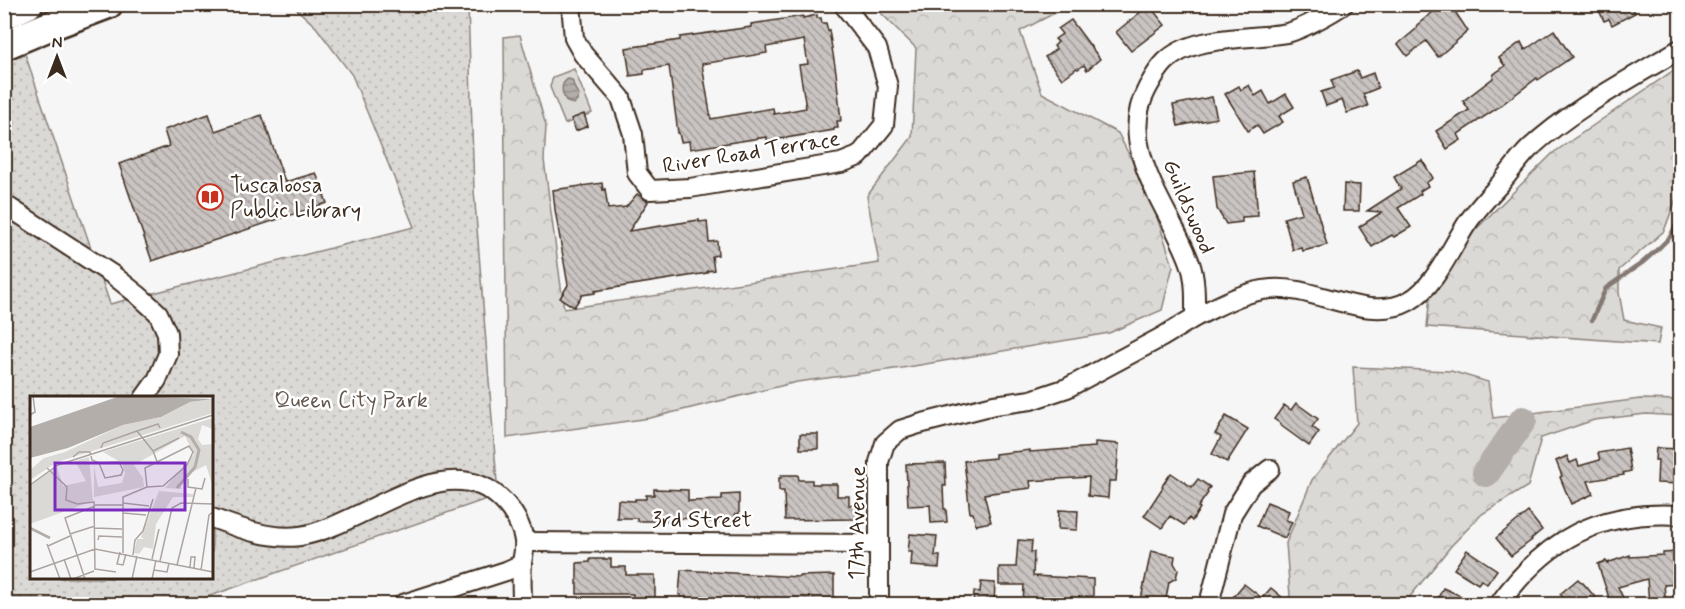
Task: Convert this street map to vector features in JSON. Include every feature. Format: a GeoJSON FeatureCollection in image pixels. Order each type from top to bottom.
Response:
{"type":"FeatureCollection","features":[{"type":"Feature","properties":{"kind":"main road"},"geometry":{"type":"LineString","coordinates":[[4,15],[28,4]]}},
{"type":"Feature","properties":{"kind":"main road"},"geometry":{"type":"LineString","coordinates":[[4,45],[108,4]]}},
{"type":"Feature","properties":{"kind":"street","name":"River Road Terrace"},"geometry":{"type":"LineString","coordinates":[[571,4],[574,38],[583,54],[621,98],[633,134],[637,173],[650,190],[690,188],[841,163],[859,156],[884,125],[888,86],[877,48],[843,4]]}},
{"type":"Feature","properties":{"kind":"street","name":"Guildswood"},"geometry":{"type":"LineString","coordinates":[[1195,317],[1196,290],[1190,264],[1152,183],[1138,147],[1136,126],[1145,91],[1165,62],[1181,50],[1240,37],[1289,33],[1336,7]]}},
{"type":"Feature","properties":{"kind":"street"},"geometry":{"type":"LineString","coordinates":[[1195,317],[1247,294],[1272,288],[1298,290],[1364,308],[1389,307],[1408,302],[1424,289],[1469,221],[1529,150],[1579,109],[1680,49]]}},
{"type":"Feature","properties":{"kind":"street"},"geometry":{"type":"LineString","coordinates":[[4,204],[113,275],[158,313],[167,333],[168,354],[157,380],[145,396]]}},
{"type":"Feature","properties":{"kind":"street","name":"17th Avenue"},"geometry":{"type":"LineString","coordinates":[[879,604],[879,462],[885,443],[900,430],[919,424],[994,405],[1031,400],[1067,388],[1195,317]]}},
{"type":"Feature","properties":{"kind":"street"},"geometry":{"type":"LineString","coordinates":[[1209,604],[1232,514],[1251,484],[1270,470]]}},
{"type":"Feature","properties":{"kind":"street"},"geometry":{"type":"LineString","coordinates":[[213,518],[264,534],[301,536],[337,526],[420,487],[459,480],[478,484],[498,495],[513,513],[525,542],[522,564],[522,604]]}},
{"type":"Feature","properties":{"kind":"street"},"geometry":{"type":"LineString","coordinates":[[1500,604],[1516,581],[1539,559],[1565,539],[1580,531],[1635,515],[1680,515]]}},
{"type":"Feature","properties":{"kind":"street","name":"3rd Street"},"geometry":{"type":"LineString","coordinates":[[525,542],[879,544]]}},
{"type":"Feature","properties":{"kind":"street"},"geometry":{"type":"LineString","coordinates":[[402,604],[522,564]]}},
{"type":"Feature","properties":{"kind":"green space","name":"Queen City Park"},"geometry":{"type":"Polygon","coordinates":[[[292,5],[468,5],[474,190],[498,495],[187,604],[5,604],[5,56],[23,48],[110,304],[414,227],[352,75],[316,27],[292,5]]]}},
{"type":"Feature","properties":{"kind":"green space"},"geometry":{"type":"Polygon","coordinates":[[[873,5],[1070,5],[1020,31],[1042,93],[1118,133],[1150,196],[1173,266],[1162,310],[1109,333],[902,368],[797,382],[650,418],[507,438],[504,37],[520,35],[546,126],[544,160],[564,309],[879,263],[867,196],[912,137],[916,48],[873,5]]]}},
{"type":"Feature","properties":{"kind":"green space"},"geometry":{"type":"Polygon","coordinates":[[[1680,66],[1680,188],[1664,231],[1619,270],[1619,293],[1624,320],[1661,328],[1658,344],[1427,327],[1430,295],[1465,240],[1553,153],[1680,66]]]}},
{"type":"Feature","properties":{"kind":"green space"},"geometry":{"type":"Polygon","coordinates":[[[574,69],[592,113],[565,124],[550,87],[553,77],[574,69]]]}},
{"type":"Feature","properties":{"kind":"green space"},"geometry":{"type":"Polygon","coordinates":[[[1353,367],[1451,371],[1488,382],[1493,418],[1640,399],[1680,400],[1680,416],[1646,414],[1594,420],[1541,438],[1528,486],[1482,514],[1451,546],[1404,604],[1285,604],[1290,596],[1286,543],[1312,480],[1357,423],[1353,367]]]}},
{"type":"Feature","properties":{"kind":"shaded area"},"geometry":{"type":"Polygon","coordinates":[[[568,79],[572,80],[579,95],[574,104],[567,102],[563,93],[563,84],[568,79]]]}},
{"type":"Feature","properties":{"kind":"building"},"geometry":{"type":"Polygon","coordinates":[[[1443,4],[1450,4],[1468,31],[1438,57],[1426,41],[1407,56],[1398,44],[1443,4]]]}},
{"type":"Feature","properties":{"kind":"building"},"geometry":{"type":"Polygon","coordinates":[[[1605,4],[1631,4],[1635,13],[1612,25],[1609,19],[1604,21],[1598,8],[1605,4]]]}},
{"type":"Feature","properties":{"kind":"building"},"geometry":{"type":"Polygon","coordinates":[[[1149,5],[1165,25],[1131,51],[1116,32],[1149,5]]]}},
{"type":"Feature","properties":{"kind":"building"},"geometry":{"type":"Polygon","coordinates":[[[817,15],[817,18],[821,18],[822,23],[826,23],[829,30],[841,121],[837,121],[838,128],[834,130],[767,141],[767,137],[690,149],[689,141],[681,142],[678,133],[669,66],[644,70],[644,74],[630,76],[626,48],[680,40],[680,37],[751,27],[751,24],[803,16],[803,18],[817,15]],[[804,40],[766,47],[767,53],[702,64],[711,119],[773,108],[774,114],[806,108],[799,65],[808,64],[804,40]]]}},
{"type":"Feature","properties":{"kind":"building"},"geometry":{"type":"Polygon","coordinates":[[[1071,20],[1100,59],[1087,70],[1084,65],[1062,79],[1045,57],[1056,49],[1054,46],[1058,42],[1055,39],[1062,34],[1058,29],[1071,20]]]}},
{"type":"Feature","properties":{"kind":"building"},"geometry":{"type":"Polygon","coordinates":[[[1554,30],[1572,57],[1538,80],[1537,78],[1458,134],[1461,140],[1447,149],[1436,131],[1469,110],[1463,101],[1505,66],[1499,58],[1521,42],[1525,50],[1554,30]]]}},
{"type":"Feature","properties":{"kind":"building"},"geometry":{"type":"Polygon","coordinates":[[[1357,71],[1360,78],[1373,73],[1378,88],[1363,94],[1368,106],[1347,113],[1342,100],[1326,106],[1321,92],[1334,88],[1331,80],[1357,71]]]}},
{"type":"Feature","properties":{"kind":"building"},"geometry":{"type":"Polygon","coordinates":[[[1249,85],[1255,96],[1263,91],[1270,104],[1286,94],[1294,107],[1279,116],[1283,122],[1263,134],[1257,125],[1248,131],[1225,94],[1239,86],[1241,90],[1249,85]]]}},
{"type":"Feature","properties":{"kind":"building"},"geometry":{"type":"Polygon","coordinates":[[[1212,97],[1217,118],[1178,126],[1173,105],[1212,97]]]}},
{"type":"Feature","properties":{"kind":"building","name":"Tuscaloosa Public Library"},"geometry":{"type":"Polygon","coordinates":[[[209,114],[215,131],[262,115],[285,182],[316,173],[327,203],[152,261],[119,164],[169,146],[164,130],[209,114]]]}},
{"type":"Feature","properties":{"kind":"building"},"geometry":{"type":"Polygon","coordinates":[[[584,114],[588,126],[576,131],[571,119],[584,114]]]}},
{"type":"Feature","properties":{"kind":"building"},"geometry":{"type":"Polygon","coordinates":[[[1422,160],[1433,178],[1426,183],[1428,186],[1420,191],[1421,194],[1398,208],[1411,227],[1372,247],[1359,227],[1382,212],[1367,211],[1401,189],[1394,177],[1422,160]]]}},
{"type":"Feature","properties":{"kind":"building"},"geometry":{"type":"Polygon","coordinates":[[[1254,172],[1258,216],[1242,217],[1242,222],[1226,224],[1217,209],[1213,176],[1254,172]]]}},
{"type":"Feature","properties":{"kind":"building"},"geometry":{"type":"Polygon","coordinates":[[[1307,177],[1327,245],[1303,251],[1302,248],[1293,250],[1284,218],[1302,213],[1293,181],[1307,177]]]}},
{"type":"Feature","properties":{"kind":"building"},"geometry":{"type":"Polygon","coordinates":[[[602,183],[608,209],[626,207],[637,194],[648,202],[629,231],[699,220],[699,222],[707,221],[709,242],[717,241],[718,255],[712,256],[714,270],[595,291],[595,293],[582,295],[574,307],[560,298],[568,285],[553,190],[602,183]]]}},
{"type":"Feature","properties":{"kind":"building"},"geometry":{"type":"Polygon","coordinates":[[[1344,184],[1360,185],[1359,211],[1343,211],[1344,184]]]}},
{"type":"Feature","properties":{"kind":"building"},"geometry":{"type":"Polygon","coordinates":[[[1296,403],[1318,419],[1312,427],[1319,432],[1309,446],[1274,419],[1284,405],[1291,410],[1296,403]]]}},
{"type":"Feature","properties":{"kind":"building"},"geometry":{"type":"Polygon","coordinates":[[[1226,416],[1248,429],[1227,462],[1212,454],[1221,437],[1215,434],[1226,416]]]}},
{"type":"Feature","properties":{"kind":"building"},"geometry":{"type":"Polygon","coordinates":[[[800,434],[818,434],[818,449],[800,449],[800,434]]]}},
{"type":"Feature","properties":{"kind":"building"},"geometry":{"type":"Polygon","coordinates":[[[1095,442],[1119,444],[1116,481],[1109,481],[1108,498],[1088,496],[1089,477],[1030,481],[1031,488],[984,494],[991,522],[976,525],[973,513],[970,513],[964,461],[995,458],[995,454],[1030,450],[1030,452],[1095,447],[1095,442]]]}},
{"type":"Feature","properties":{"kind":"building"},"geometry":{"type":"Polygon","coordinates":[[[1627,448],[1631,471],[1623,473],[1624,475],[1588,481],[1593,494],[1571,504],[1556,461],[1567,456],[1570,463],[1577,460],[1579,466],[1600,460],[1598,453],[1627,448]]]}},
{"type":"Feature","properties":{"kind":"building"},"geometry":{"type":"Polygon","coordinates":[[[1656,448],[1680,449],[1680,484],[1657,483],[1656,448]]]}},
{"type":"Feature","properties":{"kind":"building"},"geometry":{"type":"Polygon","coordinates":[[[945,463],[946,486],[943,486],[947,522],[931,523],[930,505],[908,506],[906,464],[945,463]]]}},
{"type":"Feature","properties":{"kind":"building"},"geometry":{"type":"Polygon","coordinates":[[[1171,473],[1192,487],[1198,479],[1210,487],[1192,521],[1189,518],[1184,525],[1170,516],[1162,528],[1144,516],[1171,473]]]}},
{"type":"Feature","properties":{"kind":"building"},"geometry":{"type":"Polygon","coordinates":[[[781,475],[798,475],[799,480],[812,480],[812,484],[837,484],[837,496],[849,496],[849,505],[856,505],[856,519],[785,520],[784,491],[779,491],[781,475]]]}},
{"type":"Feature","properties":{"kind":"building"},"geometry":{"type":"Polygon","coordinates":[[[654,489],[688,490],[688,501],[722,500],[722,495],[739,494],[739,514],[735,514],[735,521],[727,522],[666,518],[666,521],[637,521],[637,518],[617,518],[618,500],[646,499],[646,495],[654,495],[654,489]]]}},
{"type":"Feature","properties":{"kind":"building"},"geometry":{"type":"Polygon","coordinates":[[[1267,502],[1289,511],[1286,520],[1292,522],[1285,538],[1257,526],[1267,502]]]}},
{"type":"Feature","properties":{"kind":"building"},"geometry":{"type":"Polygon","coordinates":[[[1059,510],[1078,511],[1077,530],[1058,529],[1059,510]]]}},
{"type":"Feature","properties":{"kind":"building"},"geometry":{"type":"Polygon","coordinates":[[[1528,512],[1542,530],[1511,556],[1496,538],[1528,512]]]}},
{"type":"Feature","properties":{"kind":"building"},"geometry":{"type":"Polygon","coordinates":[[[910,534],[937,536],[935,556],[940,556],[939,568],[911,566],[912,552],[908,552],[910,534]]]}},
{"type":"Feature","properties":{"kind":"building"},"geometry":{"type":"Polygon","coordinates":[[[1018,540],[1032,541],[1033,576],[1093,579],[1093,597],[1086,596],[1086,604],[1023,604],[1024,585],[999,585],[999,567],[1016,567],[1018,540]]]}},
{"type":"Feature","properties":{"kind":"building"},"geometry":{"type":"Polygon","coordinates":[[[1467,550],[1497,570],[1487,584],[1481,580],[1478,584],[1454,569],[1467,550]]]}},
{"type":"Feature","properties":{"kind":"building"},"geometry":{"type":"Polygon","coordinates":[[[1151,551],[1175,556],[1174,563],[1178,570],[1176,578],[1169,582],[1165,604],[1140,604],[1151,551]]]}},
{"type":"Feature","properties":{"kind":"building"},"geometry":{"type":"Polygon","coordinates":[[[1676,552],[1678,584],[1664,585],[1666,604],[1649,604],[1647,579],[1618,587],[1626,604],[1611,604],[1598,564],[1630,555],[1630,557],[1663,555],[1663,553],[1676,552]]]}},
{"type":"Feature","properties":{"kind":"building"},"geometry":{"type":"Polygon","coordinates":[[[590,559],[611,559],[611,567],[626,567],[626,575],[655,575],[655,604],[633,604],[633,594],[577,594],[577,563],[590,562],[590,559]]]}},
{"type":"Feature","properties":{"kind":"building"},"geometry":{"type":"Polygon","coordinates":[[[681,570],[799,577],[834,575],[834,602],[833,604],[728,604],[681,599],[679,595],[681,570]]]}},
{"type":"Feature","properties":{"kind":"building"},"geometry":{"type":"Polygon","coordinates":[[[1578,579],[1601,604],[1569,604],[1560,594],[1578,579]]]}},
{"type":"Feature","properties":{"kind":"building"},"geometry":{"type":"Polygon","coordinates":[[[981,582],[995,583],[994,604],[973,604],[974,591],[980,592],[981,582]]]}},
{"type":"Feature","properties":{"kind":"building"},"geometry":{"type":"Polygon","coordinates":[[[1244,584],[1262,598],[1271,588],[1290,604],[1227,604],[1244,584]]]}},
{"type":"Feature","properties":{"kind":"building"},"geometry":{"type":"Polygon","coordinates":[[[1443,588],[1479,604],[1435,604],[1443,588]]]}},
{"type":"Feature","properties":{"kind":"waterway"},"geometry":{"type":"LineString","coordinates":[[1592,320],[1606,288],[1642,263],[1660,247],[1670,237],[1680,217]]}},
{"type":"Feature","properties":{"kind":"waterway"},"geometry":{"type":"LineString","coordinates":[[1486,473],[1523,420]]}},
{"type":"Feature","properties":{"kind":"place","name":"Tuscaloosa Public Library"},"geometry":{"type":"Point","coordinates":[210,197]}}]}
